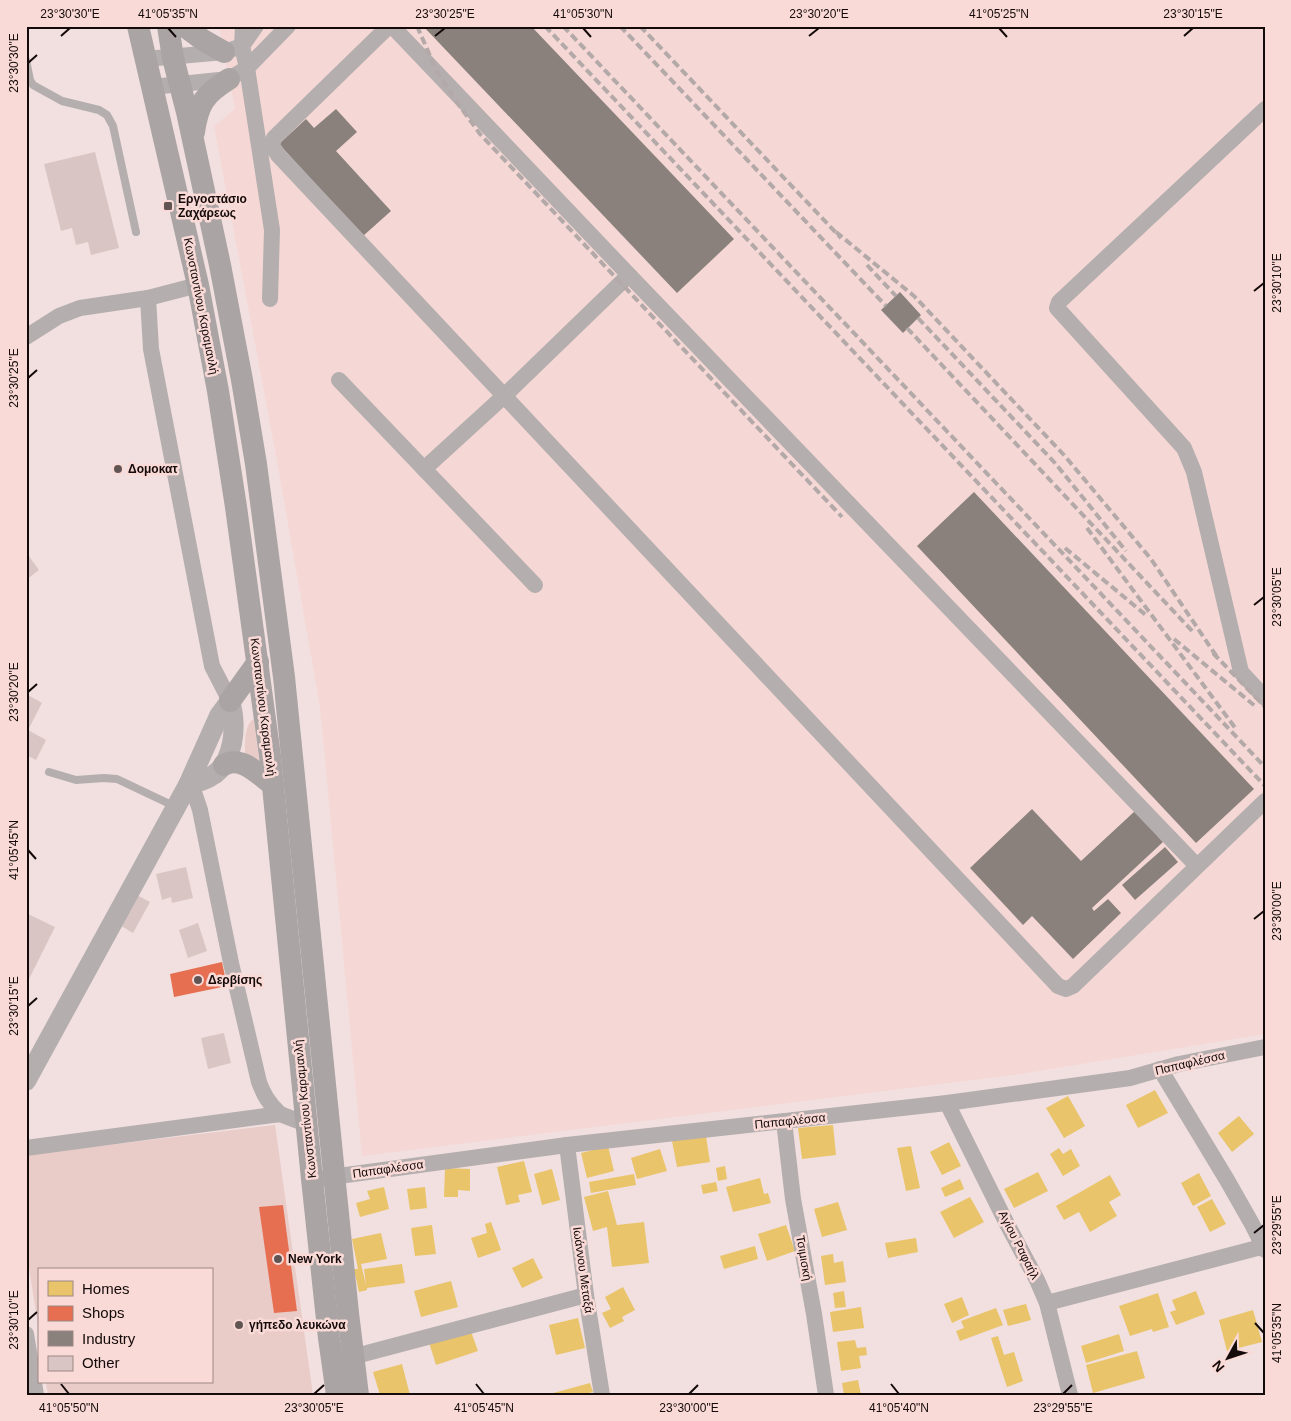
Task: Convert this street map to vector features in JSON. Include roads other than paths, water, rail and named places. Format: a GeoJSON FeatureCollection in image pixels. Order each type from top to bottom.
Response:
{"type":"FeatureCollection","features":[{"type":"Feature","properties":{"kind":"main road","name":"Κωνσταντίνου Καραμανλή"},"geometry":{"type":"LineString","coordinates":[[138,26],[198,285],[236,508],[273,785],[306,1124],[337,1395]]}},
{"type":"Feature","properties":{"kind":"main road","name":"Κωνσταντίνου Καραμανλή"},"geometry":{"type":"LineString","coordinates":[[168,26],[173,58],[193,138],[220,265],[242,380],[272,578],[288,713],[352,1357],[358,1395]]}},
{"type":"Feature","properties":{"kind":"main road"},"geometry":{"type":"LineString","coordinates":[[184,26],[203,40],[233,50]]}},
{"type":"Feature","properties":{"kind":"main road"},"geometry":{"type":"LineString","coordinates":[[193,138],[197,113],[203,100],[213,90],[238,74]]}},
{"type":"Feature","properties":{"kind":"main road"},"geometry":{"type":"LineString","coordinates":[[230,701],[258,662]]}},
{"type":"Feature","properties":{"kind":"main road"},"geometry":{"type":"LineString","coordinates":[[224,765],[233,762],[245,764],[273,785]]}},
{"type":"Feature","properties":{"kind":"street"},"geometry":{"type":"LineString","coordinates":[[243,26],[233,50],[272,230],[270,300]]}},
{"type":"Feature","properties":{"kind":"street"},"geometry":{"type":"LineString","coordinates":[[146,59],[173,58],[233,50],[256,26]]}},
{"type":"Feature","properties":{"kind":"street"},"geometry":{"type":"LineString","coordinates":[[152,87],[180,85],[238,74],[288,26]]}},
{"type":"Feature","properties":{"kind":"street"},"geometry":{"type":"LineString","coordinates":[[1197,866],[390,26],[274,138],[272,146],[278,155],[1062,988],[1066,989],[1073,986],[1265,801]]}},
{"type":"Feature","properties":{"kind":"street"},"geometry":{"type":"LineString","coordinates":[[1265,109],[1059,302],[1057,308],[1184,448],[1194,472],[1241,672],[1265,698]]}},
{"type":"Feature","properties":{"kind":"street"},"geometry":{"type":"LineString","coordinates":[[424,469],[504,396],[628,275]]}},
{"type":"Feature","properties":{"kind":"street"},"geometry":{"type":"LineString","coordinates":[[26,337],[60,316],[80,308],[148,298],[198,285]]}},
{"type":"Feature","properties":{"kind":"street"},"geometry":{"type":"LineString","coordinates":[[148,298],[151,349],[212,666],[230,701],[233,712],[234,730],[232,744],[224,765],[209,778],[188,785]]}},
{"type":"Feature","properties":{"kind":"street"},"geometry":{"type":"LineString","coordinates":[[339,380],[535,585]]}},
{"type":"Feature","properties":{"kind":"street"},"geometry":{"type":"LineString","coordinates":[[26,1082],[188,785],[219,716],[230,701]]}},
{"type":"Feature","properties":{"kind":"street"},"geometry":{"type":"LineString","coordinates":[[188,785],[195,795],[200,810],[231,963],[259,1082],[270,1105],[280,1114],[306,1124]]}},
{"type":"Feature","properties":{"kind":"street","name":"Παπαφλέσσα"},"geometry":{"type":"LineString","coordinates":[[312,1179],[567,1145],[947,1103],[1130,1078],[1179,1064],[1265,1048]]}},
{"type":"Feature","properties":{"kind":"street"},"geometry":{"type":"LineString","coordinates":[[1047,1303],[1264,1248],[1227,1180],[1160,1069]]}},
{"type":"Feature","properties":{"kind":"street","name":"Αγίου Ραφαήλ"},"geometry":{"type":"LineString","coordinates":[[947,1103],[1047,1303],[1070,1395]]}},
{"type":"Feature","properties":{"kind":"street"},"geometry":{"type":"LineString","coordinates":[[26,1148],[280,1114]]}},
{"type":"Feature","properties":{"kind":"street","name":"Τσιμισκή"},"geometry":{"type":"LineString","coordinates":[[784,1121],[793,1199],[814,1314],[826,1395]]}},
{"type":"Feature","properties":{"kind":"street","name":"Ιωάννου Μεταξά"},"geometry":{"type":"LineString","coordinates":[[567,1145],[586,1294],[602,1395]]}},
{"type":"Feature","properties":{"kind":"street"},"geometry":{"type":"LineString","coordinates":[[352,1357],[586,1294]]}},
{"type":"Feature","properties":{"kind":"street"},"geometry":{"type":"LineString","coordinates":[[26,1334],[36,1395]]}},
{"type":"Feature","properties":{"kind":"lane"},"geometry":{"type":"LineString","coordinates":[[26,60],[30,80],[33,85],[62,101],[99,110],[107,115],[114,126],[136,232]]}},
{"type":"Feature","properties":{"kind":"lane"},"geometry":{"type":"LineString","coordinates":[[48,772],[76,780],[117,778],[176,807]]}},
{"type":"Feature","properties":{"kind":"railway"},"geometry":{"type":"LineString","coordinates":[[417,26],[438,74],[480,134],[842,517]]}},
{"type":"Feature","properties":{"kind":"railway"},"geometry":{"type":"LineString","coordinates":[[545,26],[1265,786]]}},
{"type":"Feature","properties":{"kind":"railway"},"geometry":{"type":"LineString","coordinates":[[563,26],[1265,767]]}},
{"type":"Feature","properties":{"kind":"railway"},"geometry":{"type":"LineString","coordinates":[[620,26],[886,306]]}},
{"type":"Feature","properties":{"kind":"railway"},"geometry":{"type":"LineString","coordinates":[[640,26],[841,238]]}},
{"type":"Feature","properties":{"kind":"railway"},"geometry":{"type":"LineString","coordinates":[[836,232],[914,296],[1064,455],[1151,559],[1217,657]]}},
{"type":"Feature","properties":{"kind":"railway"},"geometry":{"type":"LineString","coordinates":[[867,265],[896,296]]}},
{"type":"Feature","properties":{"kind":"railway"},"geometry":{"type":"LineString","coordinates":[[918,318],[1055,463],[1126,551]]}},
{"type":"Feature","properties":{"kind":"railway"},"geometry":{"type":"LineString","coordinates":[[907,328],[1194,633]]}},
{"type":"Feature","properties":{"kind":"railway"},"geometry":{"type":"LineString","coordinates":[[1087,528],[1236,729]]}},
{"type":"Feature","properties":{"kind":"railway"},"geometry":{"type":"LineString","coordinates":[[1065,548],[1147,616]]}},
{"type":"Feature","properties":{"kind":"railway"},"geometry":{"type":"LineString","coordinates":[[1174,639],[1255,706]]}},
{"type":"Feature","properties":{"kind":"railway"},"geometry":{"type":"LineString","coordinates":[[1213,653],[1265,707]]}},
{"type":"Feature","properties":{"kind":"place","name":"Εργοστάσιο Ζαχάρεως"},"geometry":{"type":"Point","coordinates":[168,206]}},
{"type":"Feature","properties":{"kind":"place","name":"Δομοκατ"},"geometry":{"type":"Point","coordinates":[118,469]}},
{"type":"Feature","properties":{"kind":"place","name":"Δερβίσης"},"geometry":{"type":"Point","coordinates":[198,980]}},
{"type":"Feature","properties":{"kind":"place","name":"New York"},"geometry":{"type":"Point","coordinates":[278,1259]}},
{"type":"Feature","properties":{"kind":"place","name":"γήπεδο λευκώνα"},"geometry":{"type":"Point","coordinates":[239,1325]}}]}
